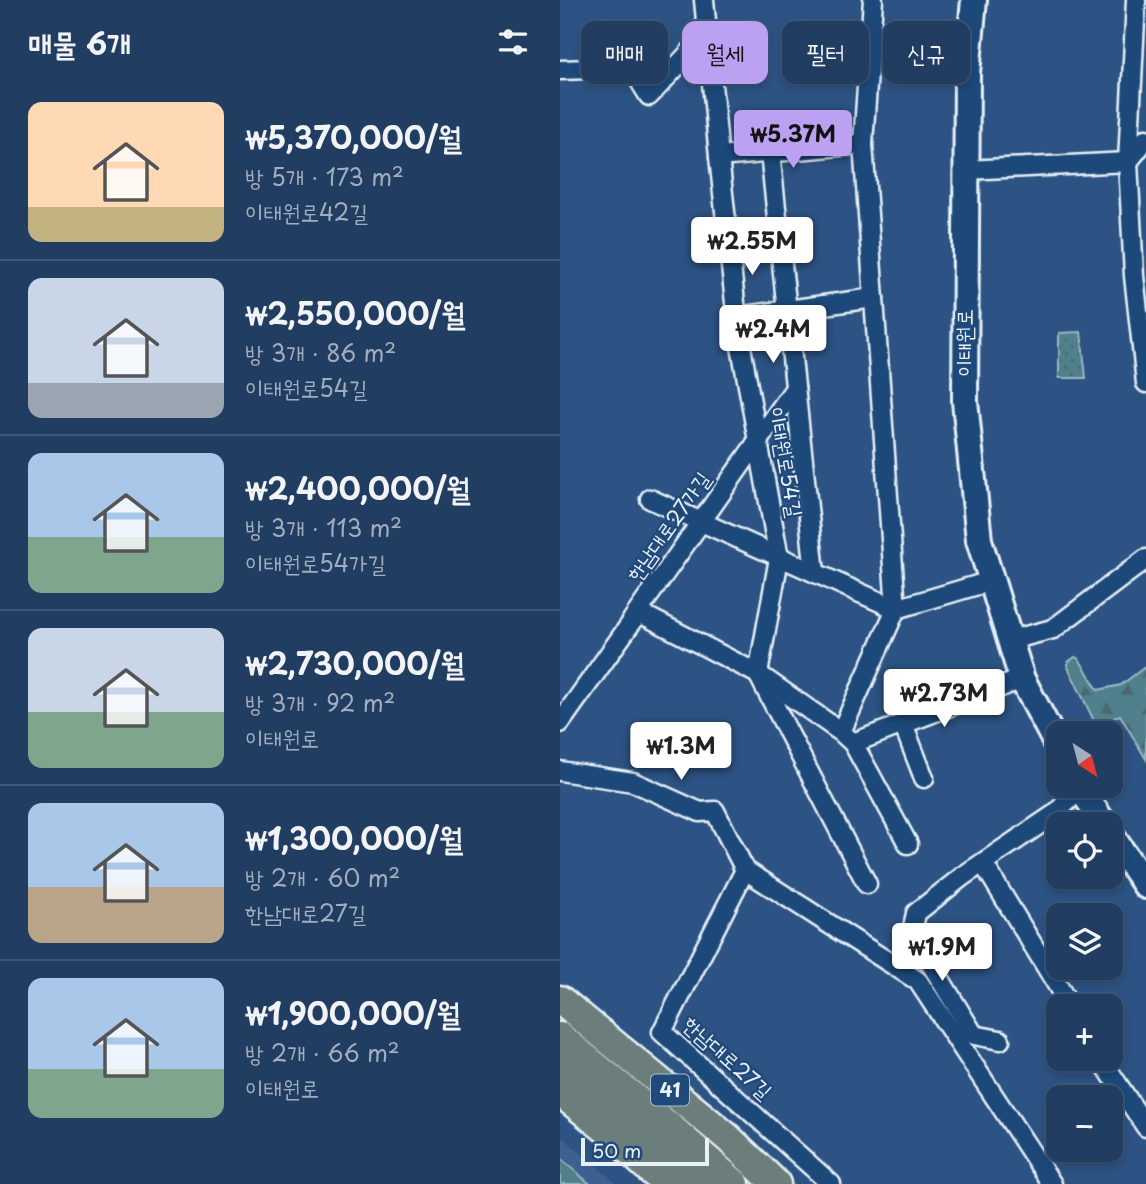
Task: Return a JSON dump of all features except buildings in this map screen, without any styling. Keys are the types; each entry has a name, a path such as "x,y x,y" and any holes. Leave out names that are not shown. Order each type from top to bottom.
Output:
{"main road":[{"name":"이태원로","path":"974,0 967,74 965,401 979,540 1022,679 1046,724"},
{"path":"1123,852 1146,886"},
{"name":"41","path":"560,1000 727,1137 776,1184"},
{"path":"560,1037 735,1184"},
{"path":"560,1064 701,1184"},
{"path":"560,1092 605,1128 666,1184"}],"street":[{"name":"이태원로54길","path":"704,0 706,21"},
{"path":"847,737 896,609 863,144 873,0"},
{"path":"1136,0 1129,162 1134,276 1146,383"},
{"path":"560,70 590,69 625,57 649,96 682,61"},
{"name":"이태원로54길","path":"712,84 737,317 779,558"},
{"path":"1129,162 1146,139"},
{"path":"719,157 863,144"},
{"path":"769,152 815,573"},
{"path":"966,170 1129,162 1146,178"},
{"path":"737,317 874,298"},
{"name":"한남대로27가길","path":"560,723 795,388"},
{"path":"650,499 896,609 990,581"},
{"path":"779,558 758,674 867,884"},
{"path":"1010,640 1054,629 1146,559"},
{"name":"한남대로27가길","path":"581,693 636,616 642,614 758,674 847,737 908,844"},
{"path":"847,737 902,724 1022,679"},
{"path":"902,724 924,778"},
{"path":"560,771 633,782 699,812 715,811 745,870 918,981 1052,1184"},
{"path":"1000,1040 975,1035 912,933 916,913 1055,814 1069,798"},
{"path":"983,863 1063,994"},
{"name":"한남대로27길","path":"745,870 662,1032 831,1184"},
{"path":"1109,1071 1146,1127"}],"shaded area":[{"path":"560,1135 617,1184 560,1184"}],"green space":[{"path":"1081,332 1086,378 1059,378 1059,333"},
{"path":"1075,657 1079,659 1098,690 1121,685 1146,666 1146,759 1120,715 1108,721 1094,721 1068,662"},
{"path":"560,1158 590,1184 560,1184"}]}
